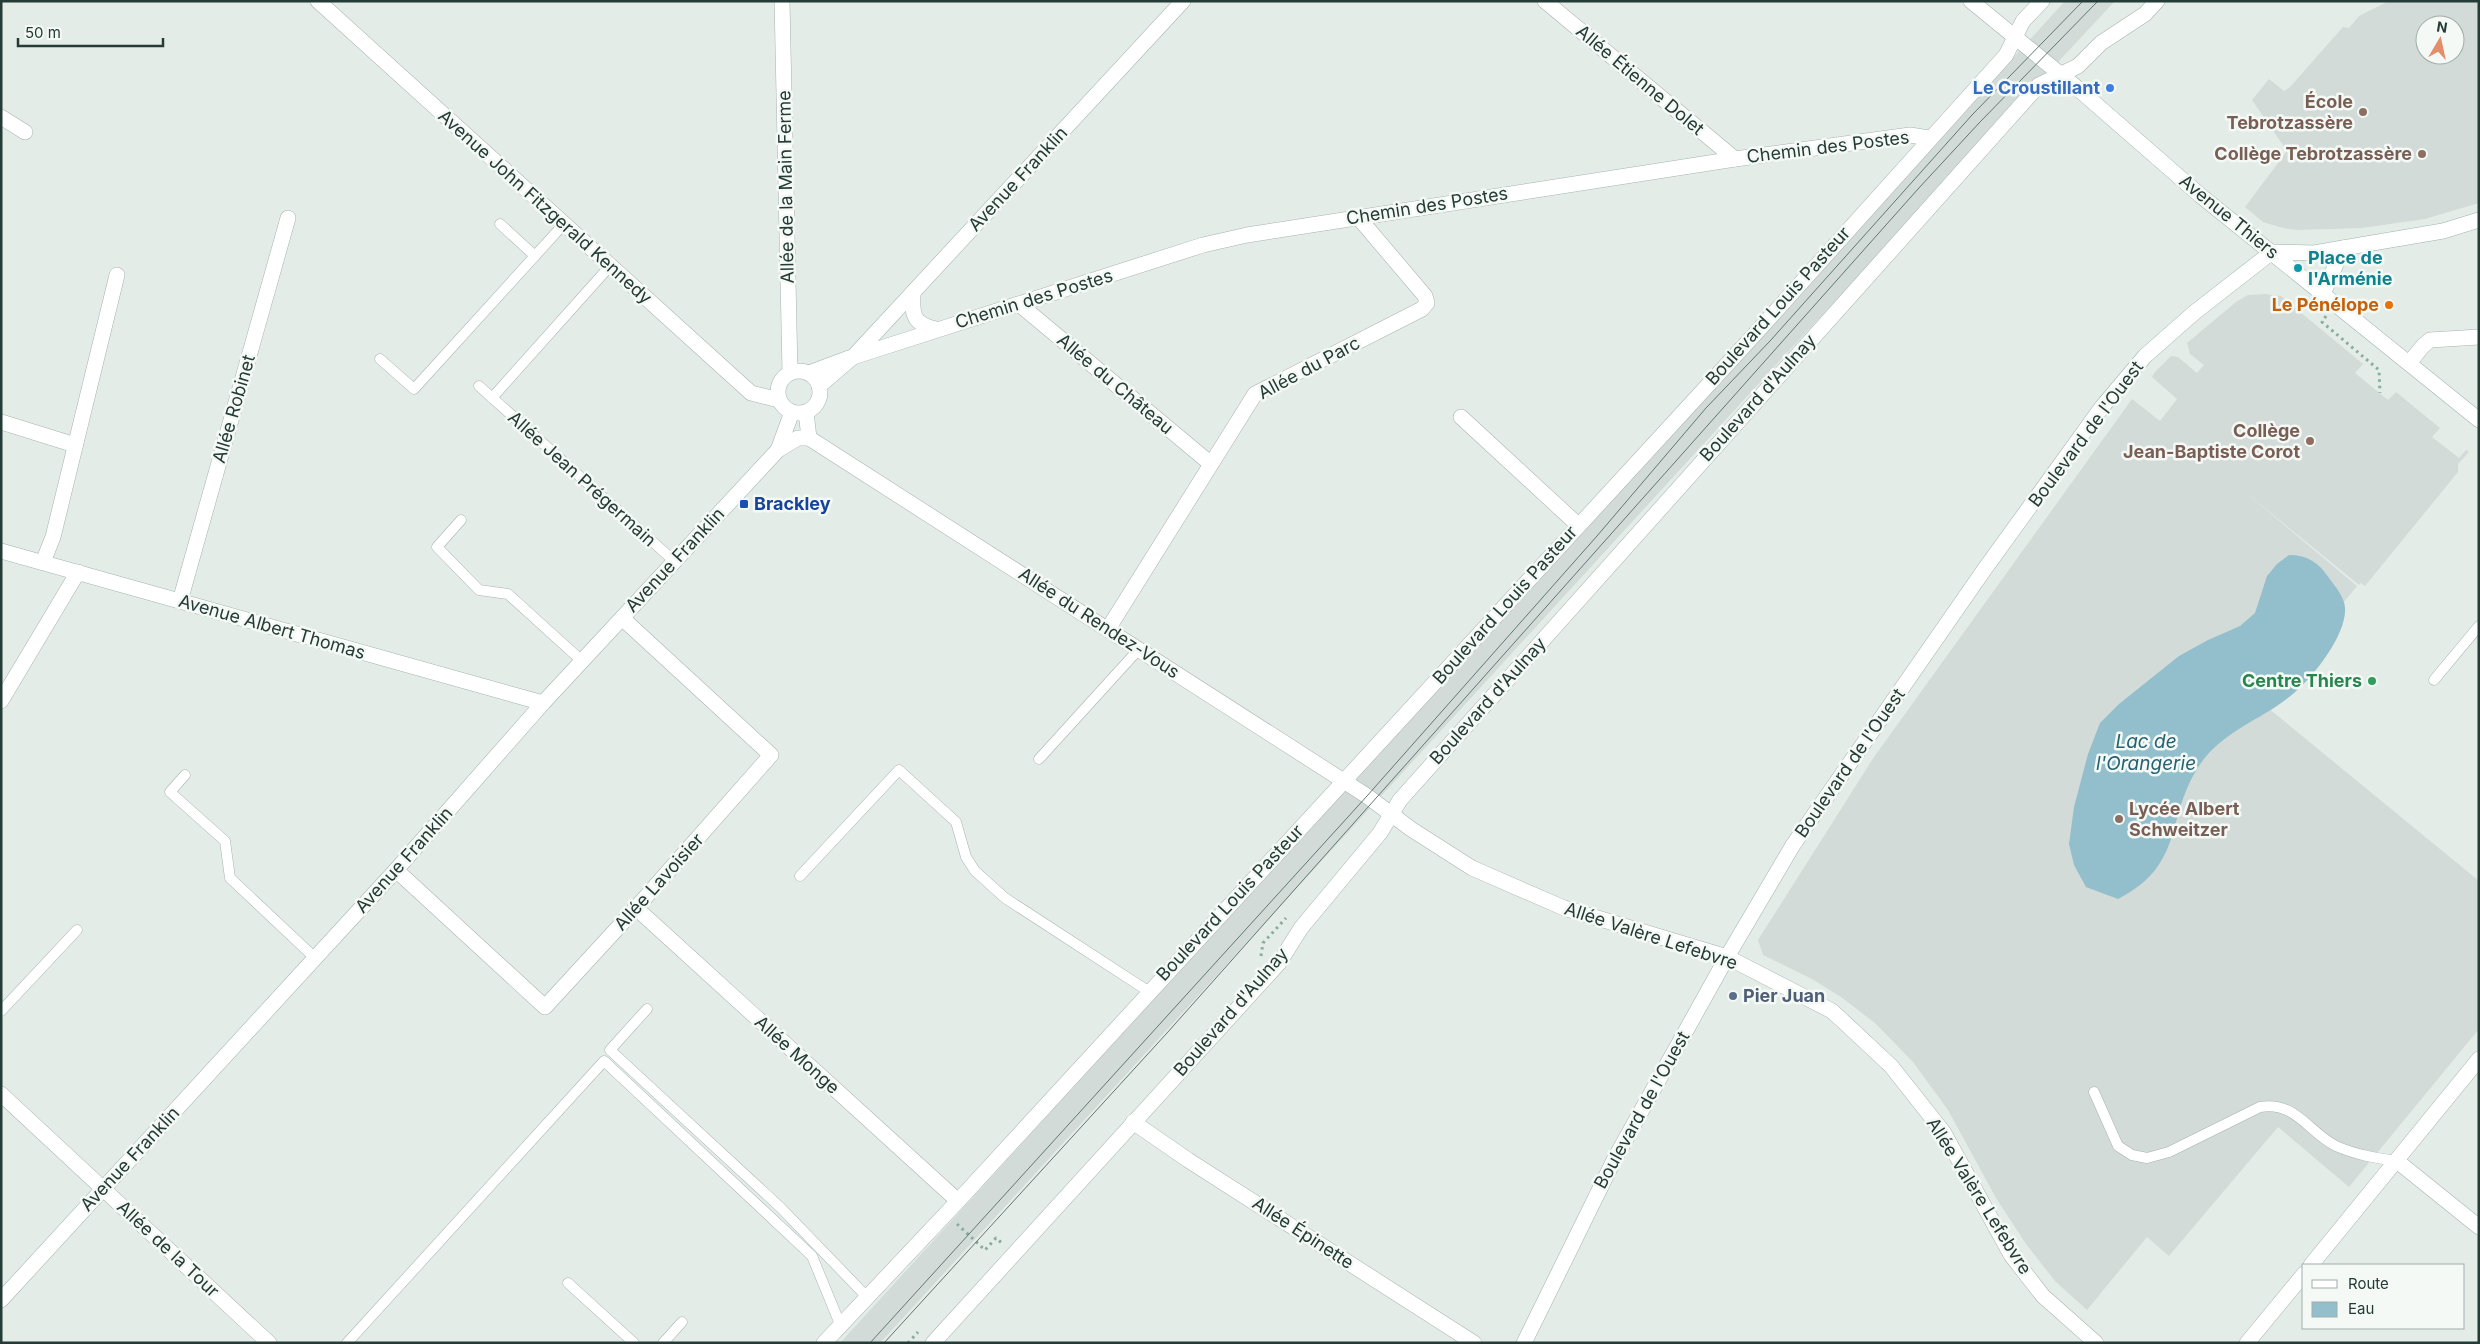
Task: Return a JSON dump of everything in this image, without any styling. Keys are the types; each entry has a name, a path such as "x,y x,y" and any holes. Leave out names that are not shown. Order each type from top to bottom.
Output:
{"street":[{"name":"Avenue John Fitzgerald Kennedy","path":"318,1 751,393 779,400"},
{"name":"Allée de la Main Ferme","path":"782,1 790,373"},
{"name":"Avenue Franklin","path":"819,386 853,357 913,294 1183,1"},
{"name":"Allée Étienne Dolet","path":"1545,1 1735,159"},
{"name":"Avenue Thiers","path":"1970,1 2056,71 2201,196 2479,420"},
{"name":"Boulevard Louis Pasteur","path":"958,1201 1148,991 1755,334 1929,138 2006,55 2023,20 2042,1"},
{"name":"Boulevard d'Aulnay","path":"934,1343 1279,963 1301,928 1406,792 2039,85 2056,71 2078,66 2101,43 2145,14 2156,1"},
{"path":"1,117 25,132"},
{"name":"Chemin des Postes","path":"853,357 1203,245 1247,235 1735,159 1910,135 1929,138"},
{"name":"Allée du Parc","path":"1108,629 1255,394 1422,309 1427,303 1425,296 1358,217"},
{"name":"Allée Robinet","path":"180,601 288,218"},
{"path":"2272,252 2314,253 2443,231 2479,220"},
{"path":"2329,299 2343,248"},
{"name":"Boulevard de l'Ouest","path":"1524,1343 1592,1201 1727,957 1793,845 1973,586 2102,407 2145,356 2195,312 2272,252"},
{"path":"44,562 53,536 117,275"},
{"name":"Chemin des Postes","path":"913,294 912,312 917,321 925,327 936,329"},
{"name":"Allée du Château","path":"1019,304 1211,464"},
{"path":"2409,363 2430,340 2479,337"},
{"name":"Avenue Franklin","path":"809,373 853,357"},
{"path":"803,371 809,373 819,386 819,399 811,409 799,412 786,409 779,400 778,387 784,376 803,371"},
{"path":"778,450 798,438 809,438 799,412"},
{"name":"Avenue Franklin","path":"1,1300 396,870 543,703 673,560 778,450 799,412"},
{"path":"1461,417 1578,525"},
{"path":"1,422 75,445"},
{"name":"Allée du Rendez-Vous","path":"809,438 1139,648 1344,781 1389,813"},
{"name":"Avenue Albert Thomas","path":"1,551 543,703"},
{"path":"1,701 78,572"},
{"name":"Allée Lavoisier","path":"396,870 546,1007 636,908 771,755 622,618"},
{"name":"Allée Valère Lefebvre","path":"1389,813 1472,868 1564,908 1727,957 1832,1011 1891,1066 1944,1133 2011,1254 2042,1296 2096,1343"},
{"name":"Allée Monge","path":"636,908 958,1201"},
{"path":"2312,1264 2479,1059"},
{"name":"Allée de la Tour","path":"1,1094 269,1343"},
{"name":"Allée Épinette","path":"1133,1122 1188,1160 1474,1343"},
{"path":"2397,1161 2479,1228"},
{"path":"824,1343 958,1201"},
{"path":"2246,1343 2302,1276"}],"lane":[{"path":"500,224 534,256"},
{"path":"380,359 414,389 563,224"},
{"name":"Allée Jean Prégermain","path":"492,398 610,266"},
{"name":"Allée Jean Prégermain","path":"479,386 673,560"},
{"path":"461,520 437,546 478,590 508,594 582,661"},
{"path":"2434,680 2479,626"},
{"path":"1039,759 1139,648"},
{"path":"800,876 898,770 956,822 966,857 975,871 1006,898 1148,991"},
{"path":"185,775 170,792 225,840 230,878 315,958"},
{"path":"1,1012 77,930"},
{"path":"647,1009 610,1050 780,1207 868,1298"},
{"path":"347,1343 604,1061 812,1256 840,1324"},
{"path":"2094,1092 2118,1146 2132,1155 2147,1158 2169,1152 2260,1107 2272,1105 2288,1109 2335,1145 2358,1155 2397,1161"},
{"path":"568,1283 634,1343"},
{"path":"663,1343 682,1322"}],"path":[{"path":"2329,299 2322,322 2379,370 2380,393"},
{"path":"960,1227 985,1250 991,1244"}],"shaded area":[{"path":"2065,1 2115,1 1785,355 880,1343 840,1343"},
{"name":"École Tebrotzassère","path":"2389,1 2479,1 2479,203 2425,219 2362,228 2297,230 2263,222 2245,207 2287,151 2252,100 2269,79 2284,91 2290,87 2343,27 2349,28 2359,16"},
{"name":"Lycée Albert Schweitzer","path":"2265,294 2281,296 2363,364 2355,373 2388,400 2396,392 2440,428 2432,437 2459,458 2466,450 2469,452 2458,464 2458,472 2365,586 2361,583 2359,585 2239,487 2357,586 2262,703 2479,881 2479,1029 2349,1187 2278,1127 2169,1256 2147,1237 2087,1310 2055,1281 2026,1244 1996,1198 1948,1110 1913,1062 1875,1023 1841,997 1812,979 1763,955 1758,940 1874,757 2132,399 2160,421 2177,399 2152,377 2155,372 2171,356 2178,357 2197,373 2204,365 2190,354 2187,343 2236,302 2248,295"}],"water":[{"name":"Lac de l'Orangerie","path":"2289,555 2302,556 2317,564 2343,600 2345,608 2341,630 2328,654 2311,676 2294,693 2221,741 2201,763 2182,802 2165,855 2155,870 2140,885 2118,899 2086,887 2074,865 2069,844 2074,807 2088,754 2100,723 2119,704 2179,656 2208,640 2240,626 2255,613 2267,576 2277,564"}],"tram line":[{"path":"870,1343 1367,796 1597,536 1706,408 1770,341 1972,115 2083,1"},
{"path":"884,1343 1167,1033 1918,189 1980,122 2098,1"}],"place":[{"name":"Le Croustillant","path":"2110,88"},
{"name":"École Tebrotzassère","path":"2363,112"},
{"name":"Collège Tebrotzassère","path":"2422,154"},
{"name":"Place de l'Arménie","path":"2298,268"},
{"name":"Le Pénélope","path":"2389,305"},
{"name":"Collège Jean-Baptiste Corot","path":"2310,441"},
{"name":"Brackley","path":"744,504"},
{"name":"Centre Thiers","path":"2372,681"},
{"name":"Lycée Albert Schweitzer","path":"2119,819"},
{"name":"Pier Juan","path":"1733,996"}]}
